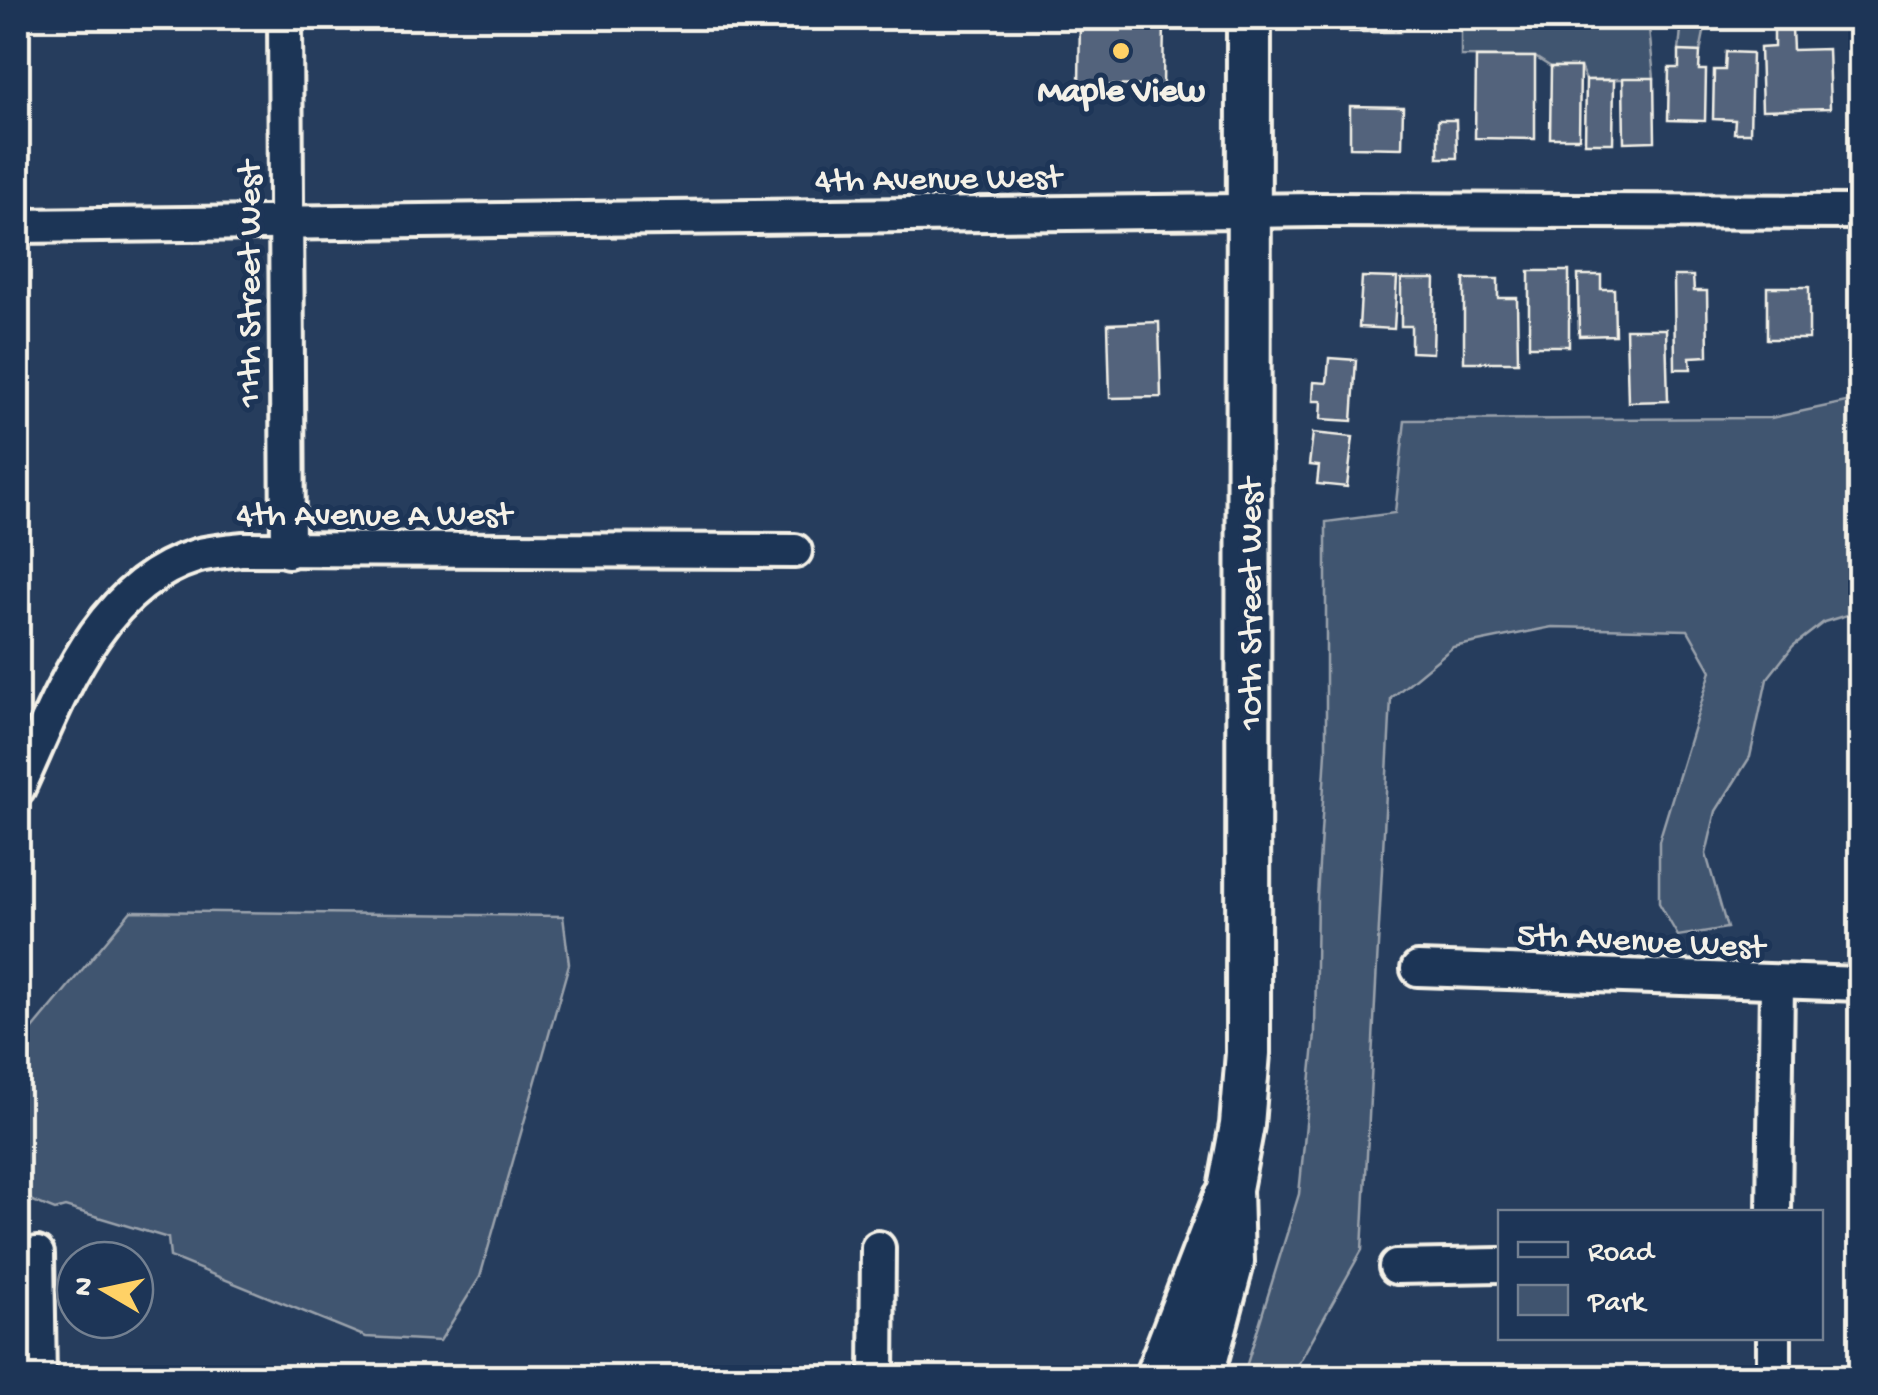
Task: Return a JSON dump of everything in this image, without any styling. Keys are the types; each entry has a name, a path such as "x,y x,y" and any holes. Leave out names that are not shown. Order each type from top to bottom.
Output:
{"main road":[{"name":"10th Street West","path":"1156,1378 1230,1189 1242,1125 1248,1053 1248,18"},
{"name":"10th Street West","path":"1202,1378 1232,1262 1230,1189"}],"street":[{"name":"11th Street West","path":"285,18 288,551"},
{"name":"4th Avenue West","path":"18,226 1249,211 1860,212"},
{"name":"4th Avenue A West","path":"18,788 76,665 116,606 153,577 196,556 242,549 795,551"},
{"name":"5th Avenue West","path":"1418,969 1860,984"},
{"path":"1774,1210 1777,984"},
{"path":"878,1248 878,1378"},
{"path":"36,1254 39,1378"},
{"path":"1396,1266 1498,1266"},
{"path":"1774,1340 1774,1378"}],"green space":[{"path":"1461,18 1648,18 1654,78 1586,80 1580,67 1551,67 1535,57 1461,56"},
{"path":"1682,18 1707,18 1700,52 1679,51"},
{"path":"1860,399 1860,611 1824,622 1793,646 1767,679 1750,757 1716,811 1706,854 1727,928 1678,936 1659,903 1659,841 1711,671 1688,630 1552,627 1453,647 1391,698 1362,1250 1291,1377 1243,1377 1299,1194 1315,1034 1317,897 1326,752 1326,522 1395,513 1405,420 1771,418"},
{"path":"131,911 563,916 569,964 480,1277 440,1341 366,1337 170,1257 168,1238 65,1207 55,1210 18,1195 18,1047"}],"building":[{"name":"Maple View","path":"1080,18 1164,18 1163,86 1079,85"},
{"path":"1348,18 1399,18 1400,32 1349,32"},
{"path":"1774,28 1792,28 1793,50 1828,49 1830,108 1762,110 1760,48 1774,47"},
{"path":"1860,33 1860,108 1856,108"},
{"path":"1679,51 1700,52 1699,70 1706,70 1705,121 1668,120 1669,68 1679,68"},
{"path":"1726,52 1752,53 1750,133 1734,133 1735,120 1713,119 1714,70 1725,70"},
{"path":"1476,57 1535,57 1535,139 1475,138"},
{"path":"1551,67 1580,67 1579,138 1550,138"},
{"path":"1623,78 1654,78 1655,141 1624,142"},
{"path":"1586,80 1614,80 1613,143 1585,143"},
{"path":"1350,106 1403,107 1402,148 1350,147"},
{"path":"1438,120 1456,120 1457,158 1438,158"},
{"path":"1529,271 1569,271 1569,346 1529,346"},
{"path":"1578,275 1601,275 1601,289 1614,289 1615,335 1579,336"},
{"path":"1674,276 1693,276 1694,291 1707,291 1708,356 1690,357 1691,369 1675,369"},
{"path":"1362,277 1397,278 1394,329 1359,327"},
{"path":"1401,279 1435,279 1433,353 1411,352 1411,326 1401,326"},
{"path":"1464,279 1498,279 1498,298 1517,298 1518,362 1464,362"},
{"path":"1767,287 1809,287 1809,339 1767,339"},
{"path":"1159,322 1161,397 1110,398 1108,324"},
{"path":"1626,329 1666,329 1668,401 1628,402"},
{"path":"1329,358 1356,360 1352,421 1321,419 1322,401 1313,401 1314,382 1327,383"},
{"path":"1313,433 1353,437 1347,487 1317,484 1319,466 1309,465"}],"place":[{"name":"Maple View","path":"1121,51"}]}
